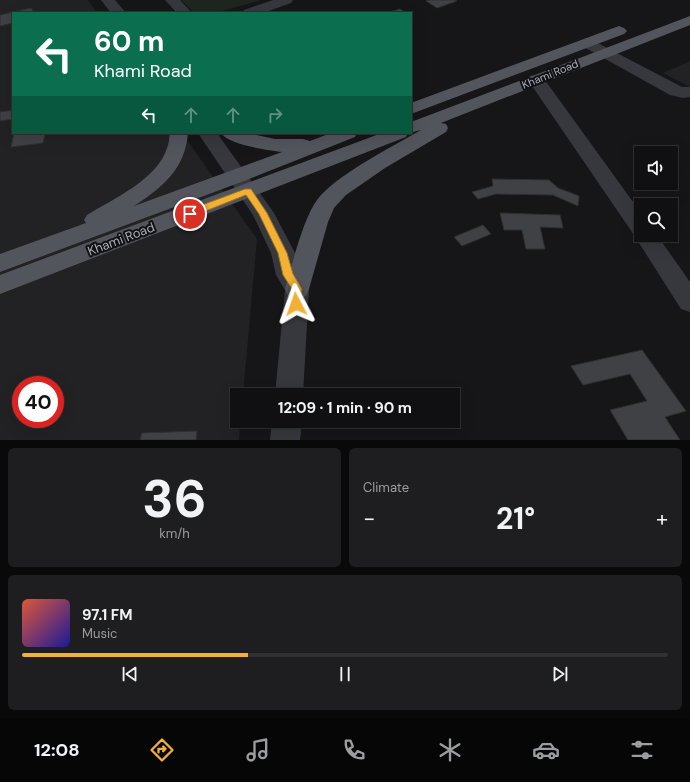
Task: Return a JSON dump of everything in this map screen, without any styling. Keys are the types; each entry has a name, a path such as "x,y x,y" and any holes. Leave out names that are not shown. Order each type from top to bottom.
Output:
{"main road":[{"name":"Khami Road","path":"412,128 690,20"},
{"name":"Khami Road","path":"412,109 631,26"},
{"path":"297,289 317,222 325,205 340,190 378,164 482,101"},
{"path":"59,243 142,190 154,180 168,166 176,155 180,143 179,134"},
{"path":"233,134 253,142 274,146 292,146 325,142"},
{"name":"Khami Road","path":"0,285 242,184 325,142 345,134"},
{"name":"Khami Road","path":"0,263 396,134"}],"street":[{"path":"108,0 117,12"},
{"path":"172,0 184,12"},
{"path":"252,12 286,0"},
{"path":"588,43 676,91 682,93 690,92"},
{"path":"536,80 634,219"},
{"path":"208,134 263,213 282,253 288,275 297,289 290,388"},
{"path":"650,242 690,302"},
{"path":"286,440 287,428"}],"shaded area":[{"path":"0,0 88,0 96,12 12,12 12,134 183,134 257,239 244,388 230,388 230,428 240,428 239,440 0,440"},
{"path":"181,0 261,0 219,12 193,12"},
{"path":"690,61 690,87 663,73"}],"building":[{"path":"426,1 457,1 437,8"},
{"path":"31,8 33,12 13,12"},
{"path":"400,9 404,12 390,12"},
{"path":"12,12 12,23 0,26 0,15"},
{"path":"12,110 12,119 0,121 0,112"},
{"path":"14,134 45,134 43,143 11,147"},
{"path":"492,179 549,180 558,188 579,196 578,206 553,195 496,194 478,199 472,192 493,186"},
{"path":"500,213 560,215 563,228 540,227 545,249 526,249 522,230 504,230"},
{"path":"483,225 491,234 462,246 454,237"},
{"path":"642,350 686,411 665,417 680,440 628,440 610,410 647,401 630,374 583,385 571,366"},
{"path":"197,431 196,440 140,440 142,433"}],"route":[{"path":"190,214 248,191 263,213 282,253 288,275 297,289 296,304"}]}
